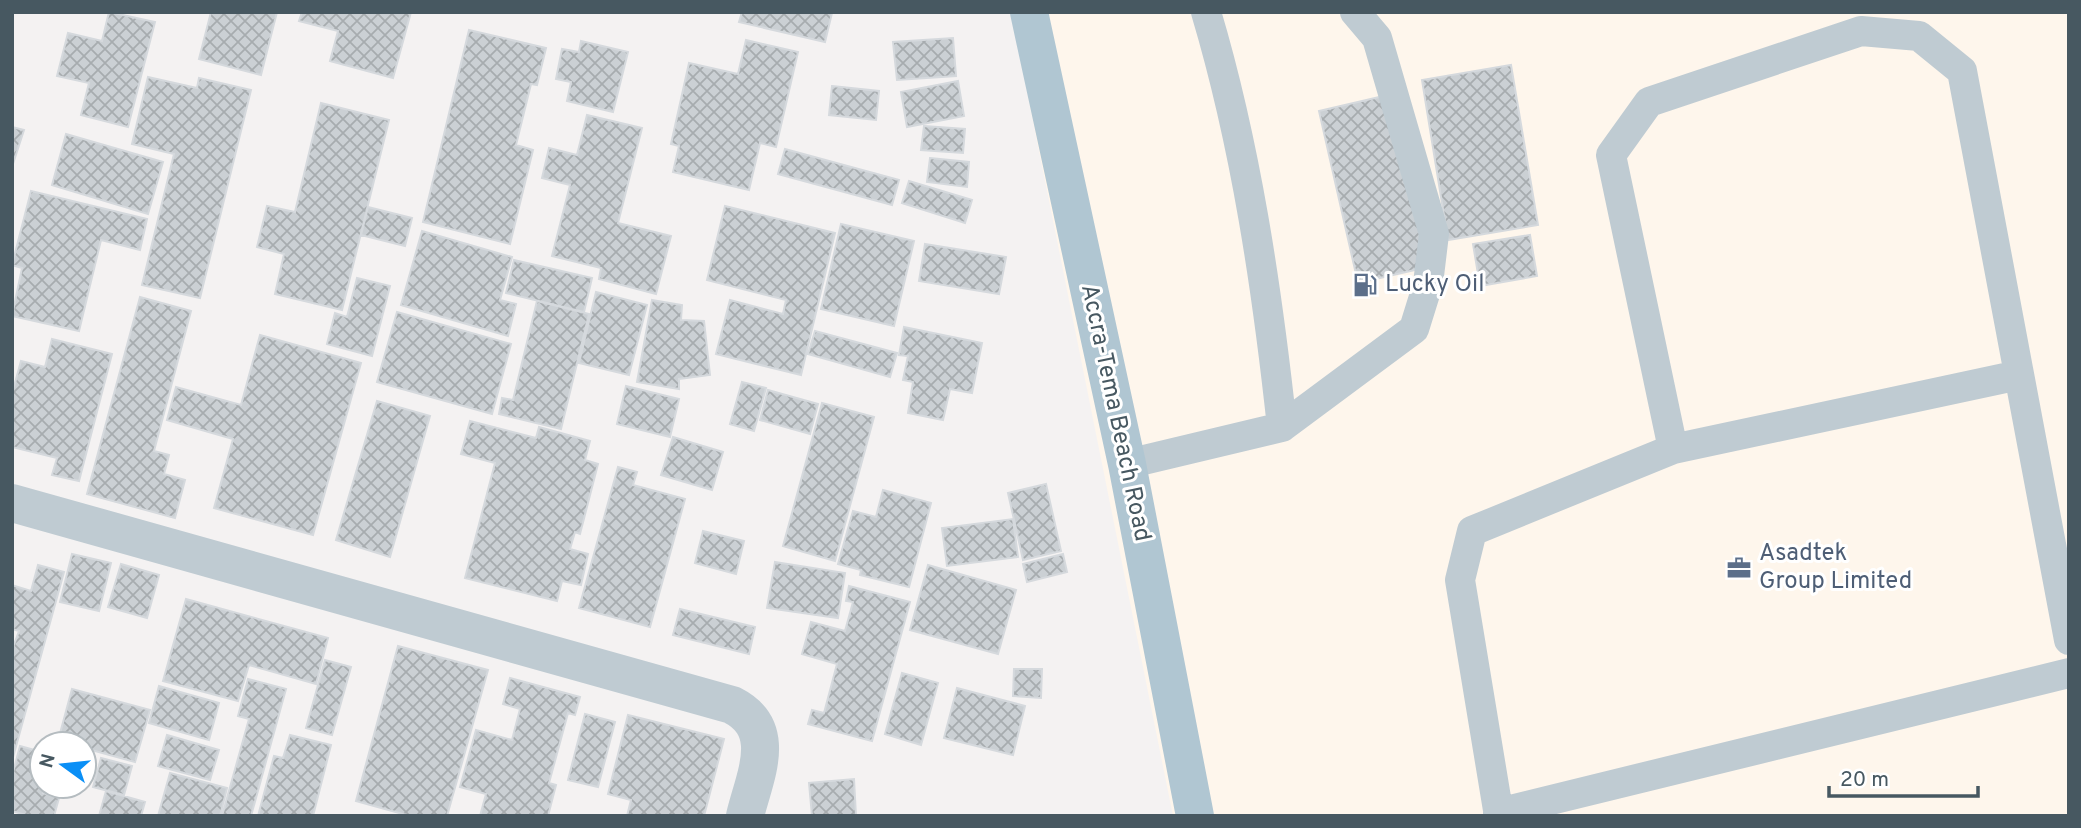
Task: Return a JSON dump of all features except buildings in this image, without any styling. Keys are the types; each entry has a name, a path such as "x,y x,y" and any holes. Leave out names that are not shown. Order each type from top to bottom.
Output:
{"main road":[{"name":"Accra-Tema Beach Road","path":"1029,12 1127,464 1195,816"}],"street":[{"path":"12,502 732,705 750,714 758,731 762,750 745,816"}],"lane":[{"path":"1206,12 1241,146 1275,363 1282,427"},
{"path":"1127,464 1282,427 1414,329 1428,284 1434,234 1377,38 1355,12"},
{"path":"1674,449 1611,155 1649,102 1861,31 1919,36 1962,71 2069,640"},
{"path":"2019,375 1674,449 1472,531 1460,580 1498,814 2069,673"}],"shaded area":[{"path":"1011,12 2069,12 2069,816 1173,816"}],"place":[{"name":"Lucky Oil","path":"1365,285"},
{"name":"Asadtek Group Limited","path":"1739,568"}]}
